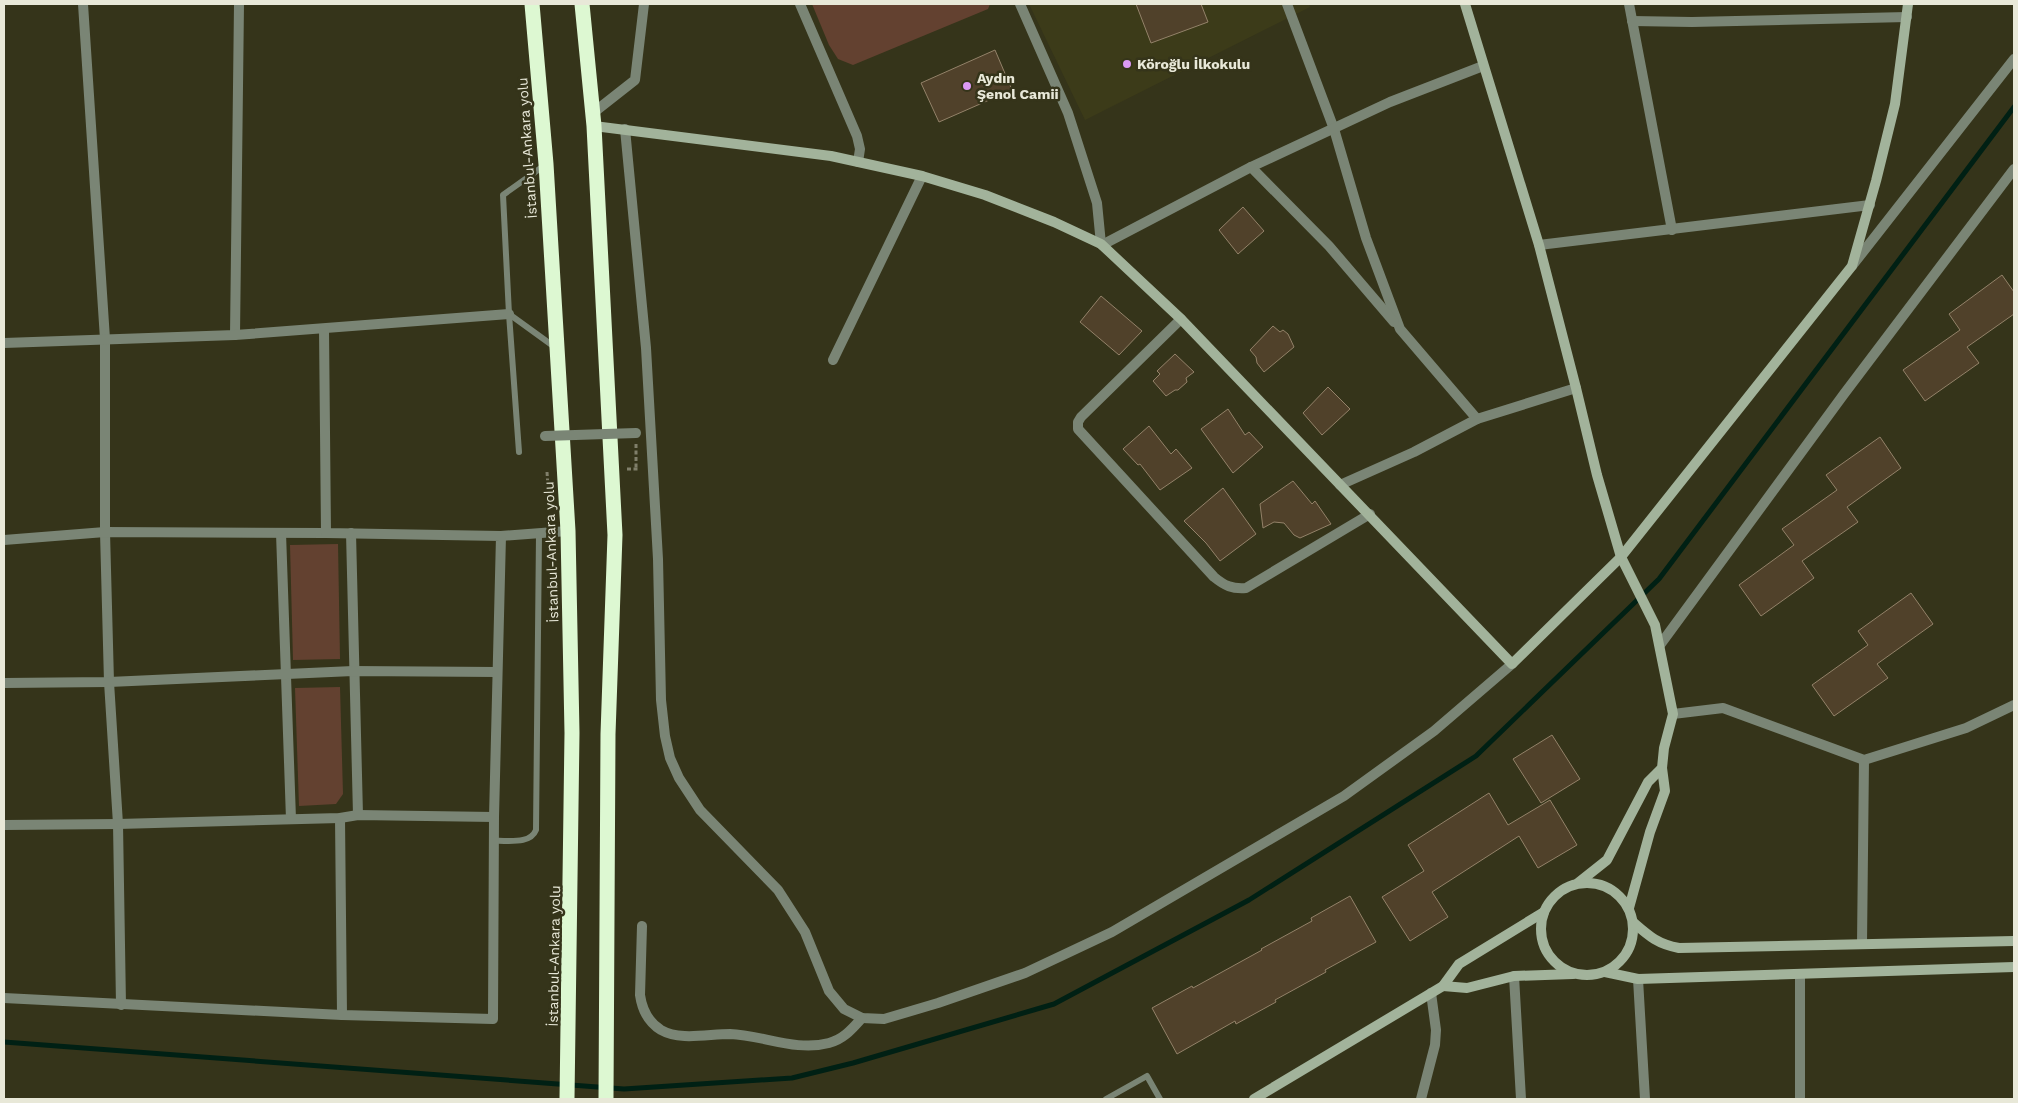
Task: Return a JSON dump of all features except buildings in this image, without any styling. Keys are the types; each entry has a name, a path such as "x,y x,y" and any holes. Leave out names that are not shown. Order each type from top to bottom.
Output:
{"highway":[{"name":"İstanbul-Ankara yolu","path":"532,4 546,164 568,532 572,733 567,1099"},
{"path":"582,4 594,120 615,535 608,734 606,1099"}],"street":[{"path":"83,4 105,339 105,532 109,682 118,824 121,1005"},
{"path":"234,335 239,4"},
{"path":"644,4 635,80 594,120 625,129 831,156 922,176 985,195 1054,222 1102,245 1182,319 1512,664"},
{"path":"800,4 857,136 860,149 858,162"},
{"path":"1020,4 1068,113 1097,203 1102,245"},
{"path":"1287,4 1334,129 1366,238 1400,329"},
{"path":"1465,4 1539,245 1597,475 1621,557 1655,625 1673,714 1664,748 1662,768 1665,791 1650,832 1629,908"},
{"path":"1629,4 1672,230"},
{"path":"1852,266 1870,205 1894,104 1908,4"},
{"path":"1632,21 1692,22 1907,17"},
{"path":"625,129 646,348 658,559 661,700 665,736 670,758 679,778 700,810 778,890 805,932 829,991 844,1009 862,1018 884,1019 938,1003 1025,973 1112,932 1344,796 1434,732 1512,664 1621,557 2014,59"},
{"path":"1102,245 1251,167 1390,102 1483,66"},
{"path":"1251,167 1329,246 1477,419"},
{"path":"1660,645 1844,394 2014,169"},
{"path":"833,360 922,176"},
{"path":"1539,245 1870,205"},
{"path":"4,343 234,335 509,314"},
{"path":"1182,319 1081,417 1078,422 1078,429 1214,577 1222,584 1232,588 1246,588 1370,514"},
{"path":"324,329 326,533"},
{"path":"1340,485 1414,452 1477,419 1576,388"},
{"path":"545,436 636,433"},
{"path":"4,540 105,532 501,536 568,532"},
{"path":"281,533 291,819"},
{"path":"351,533 358,816"},
{"path":"4,998 342,1015 492,1019 494,817 501,536"},
{"path":"4,683 109,682 353,670 497,672"},
{"path":"1673,714 1723,708 1864,760 1966,728 2014,705"},
{"path":"1862,944 1864,760"},
{"path":"1575,974 1561,967 1550,956 1543,943 1541,927 1544,912 1552,899 1563,889 1578,883 1607,860 1648,782 1662,768"},
{"path":"4,825 118,824 358,816 494,817"},
{"path":"340,818 342,1015"},
{"path":"1443,986 1467,988 1514,976 1575,974 1590,976 1605,972 1618,964 1628,952 1633,938 1634,923 1629,908 1620,896 1608,887 1593,882 1578,883"},
{"path":"1254,1099 1443,986 1459,964 1544,912"},
{"path":"1634,923 1662,944 1679,948 2014,941"},
{"path":"642,926 641,1004 650,1021 668,1034 731,1034 800,1046 819,1045 847,1035 862,1018"},
{"path":"1605,972 1638,979 2014,967"},
{"path":"1800,974 1800,1099"},
{"path":"1514,976 1521,1099"},
{"path":"1638,979 1645,1099"},
{"path":"1421,1099 1435,1045 1436,1030 1431,993"}],"lane":[{"path":"519,452 503,194 546,164"},
{"path":"509,314 557,349"},
{"path":"494,841 528,839 536,830 539,534"},
{"path":"1106,1099 1147,1076 1160,1099"}],"path":[{"path":"636,433 636,469"},
{"path":"612,470 654,468"}],"shaded area":[{"path":"812,4 990,4 988,9 853,65 838,59 829,45"},
{"name":"Köroğlu İlkokulu","path":"1029,4 1309,4 1310,7 1085,120"},
{"path":"338,544 340,659 293,660 290,545"},
{"path":"340,687 343,794 336,804 299,806 295,688"}],"waterway":[{"path":"4,1042 624,1089 792,1078 853,1063 1054,1004 1249,900 1476,756 1659,579 2014,107"}],"place":[{"name":"Köroğlu İlkokulu","path":"1127,64"},
{"name":"Aydın Şenol Camii","path":"967,86"}]}
